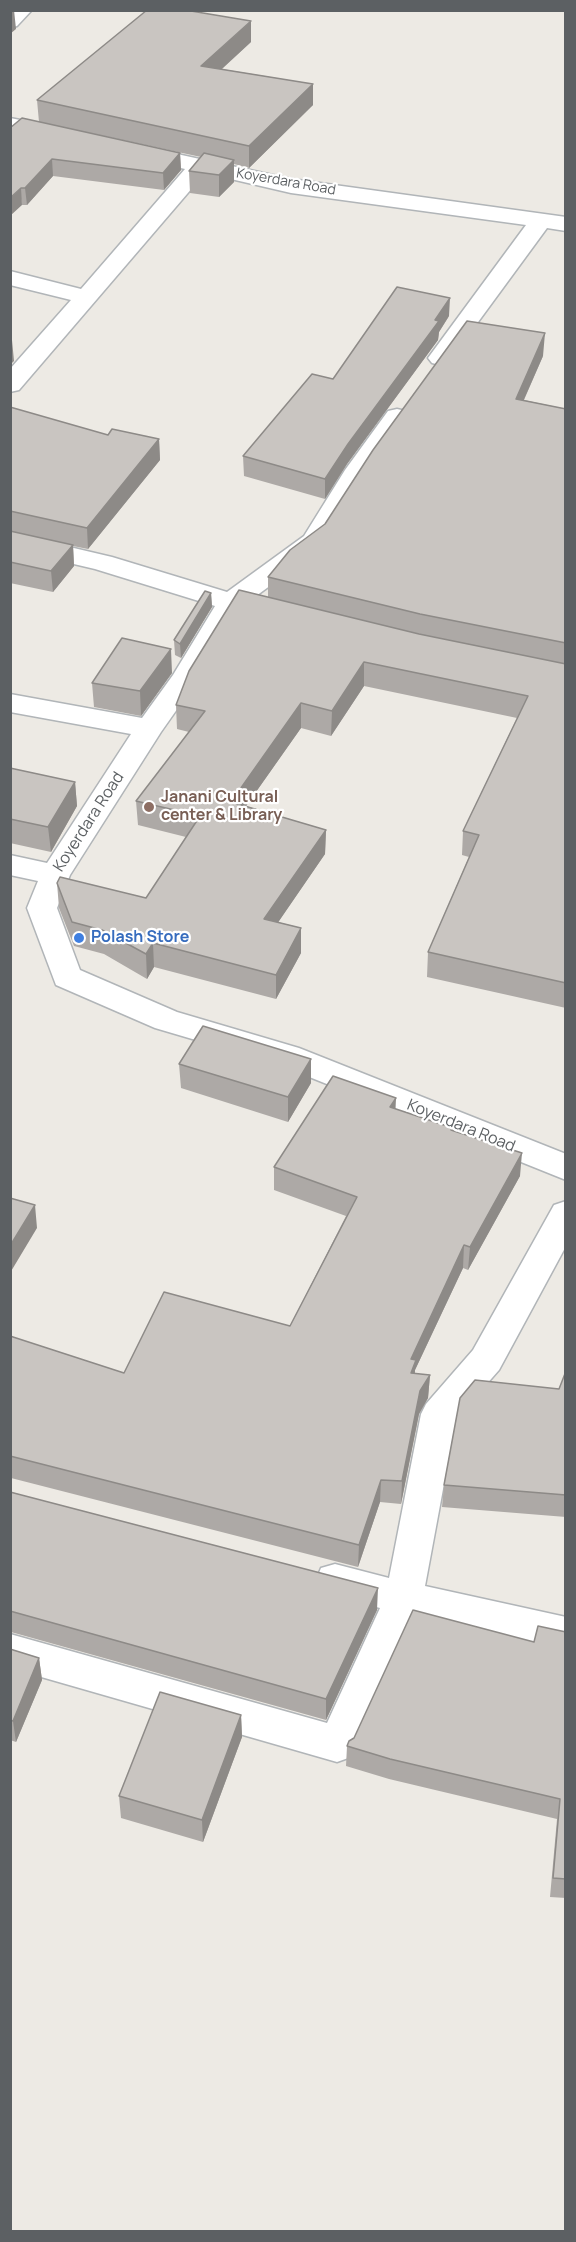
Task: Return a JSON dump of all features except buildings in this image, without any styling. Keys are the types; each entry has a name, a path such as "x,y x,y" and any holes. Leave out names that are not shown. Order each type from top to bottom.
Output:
{"street":[{"path":"10,22 22,10"},
{"path":"10,124 77,138"},
{"name":"Koyerdara Road","path":"111,146 291,186 566,224"},
{"path":"10,385 200,165"},
{"path":"231,602 314,541 358,470 541,220"},
{"path":"10,278 87,297"},
{"path":"10,541 103,563 264,610"},
{"name":"Koyerdara Road","path":"231,602 185,678 149,728 54,875 42,908 67,977 166,1020 288,1056 566,1168"},
{"path":"10,703 149,728"},
{"path":"10,865 54,875"},
{"path":"10,1651 337,1744 404,1598 439,1414 486,1359 566,1214"},
{"path":"299,1570 404,1598 566,1634"}],"place":[{"name":"Janani Cultural center & Library","path":"149,807"},
{"name":"Polash Store","path":"79,938"}]}
